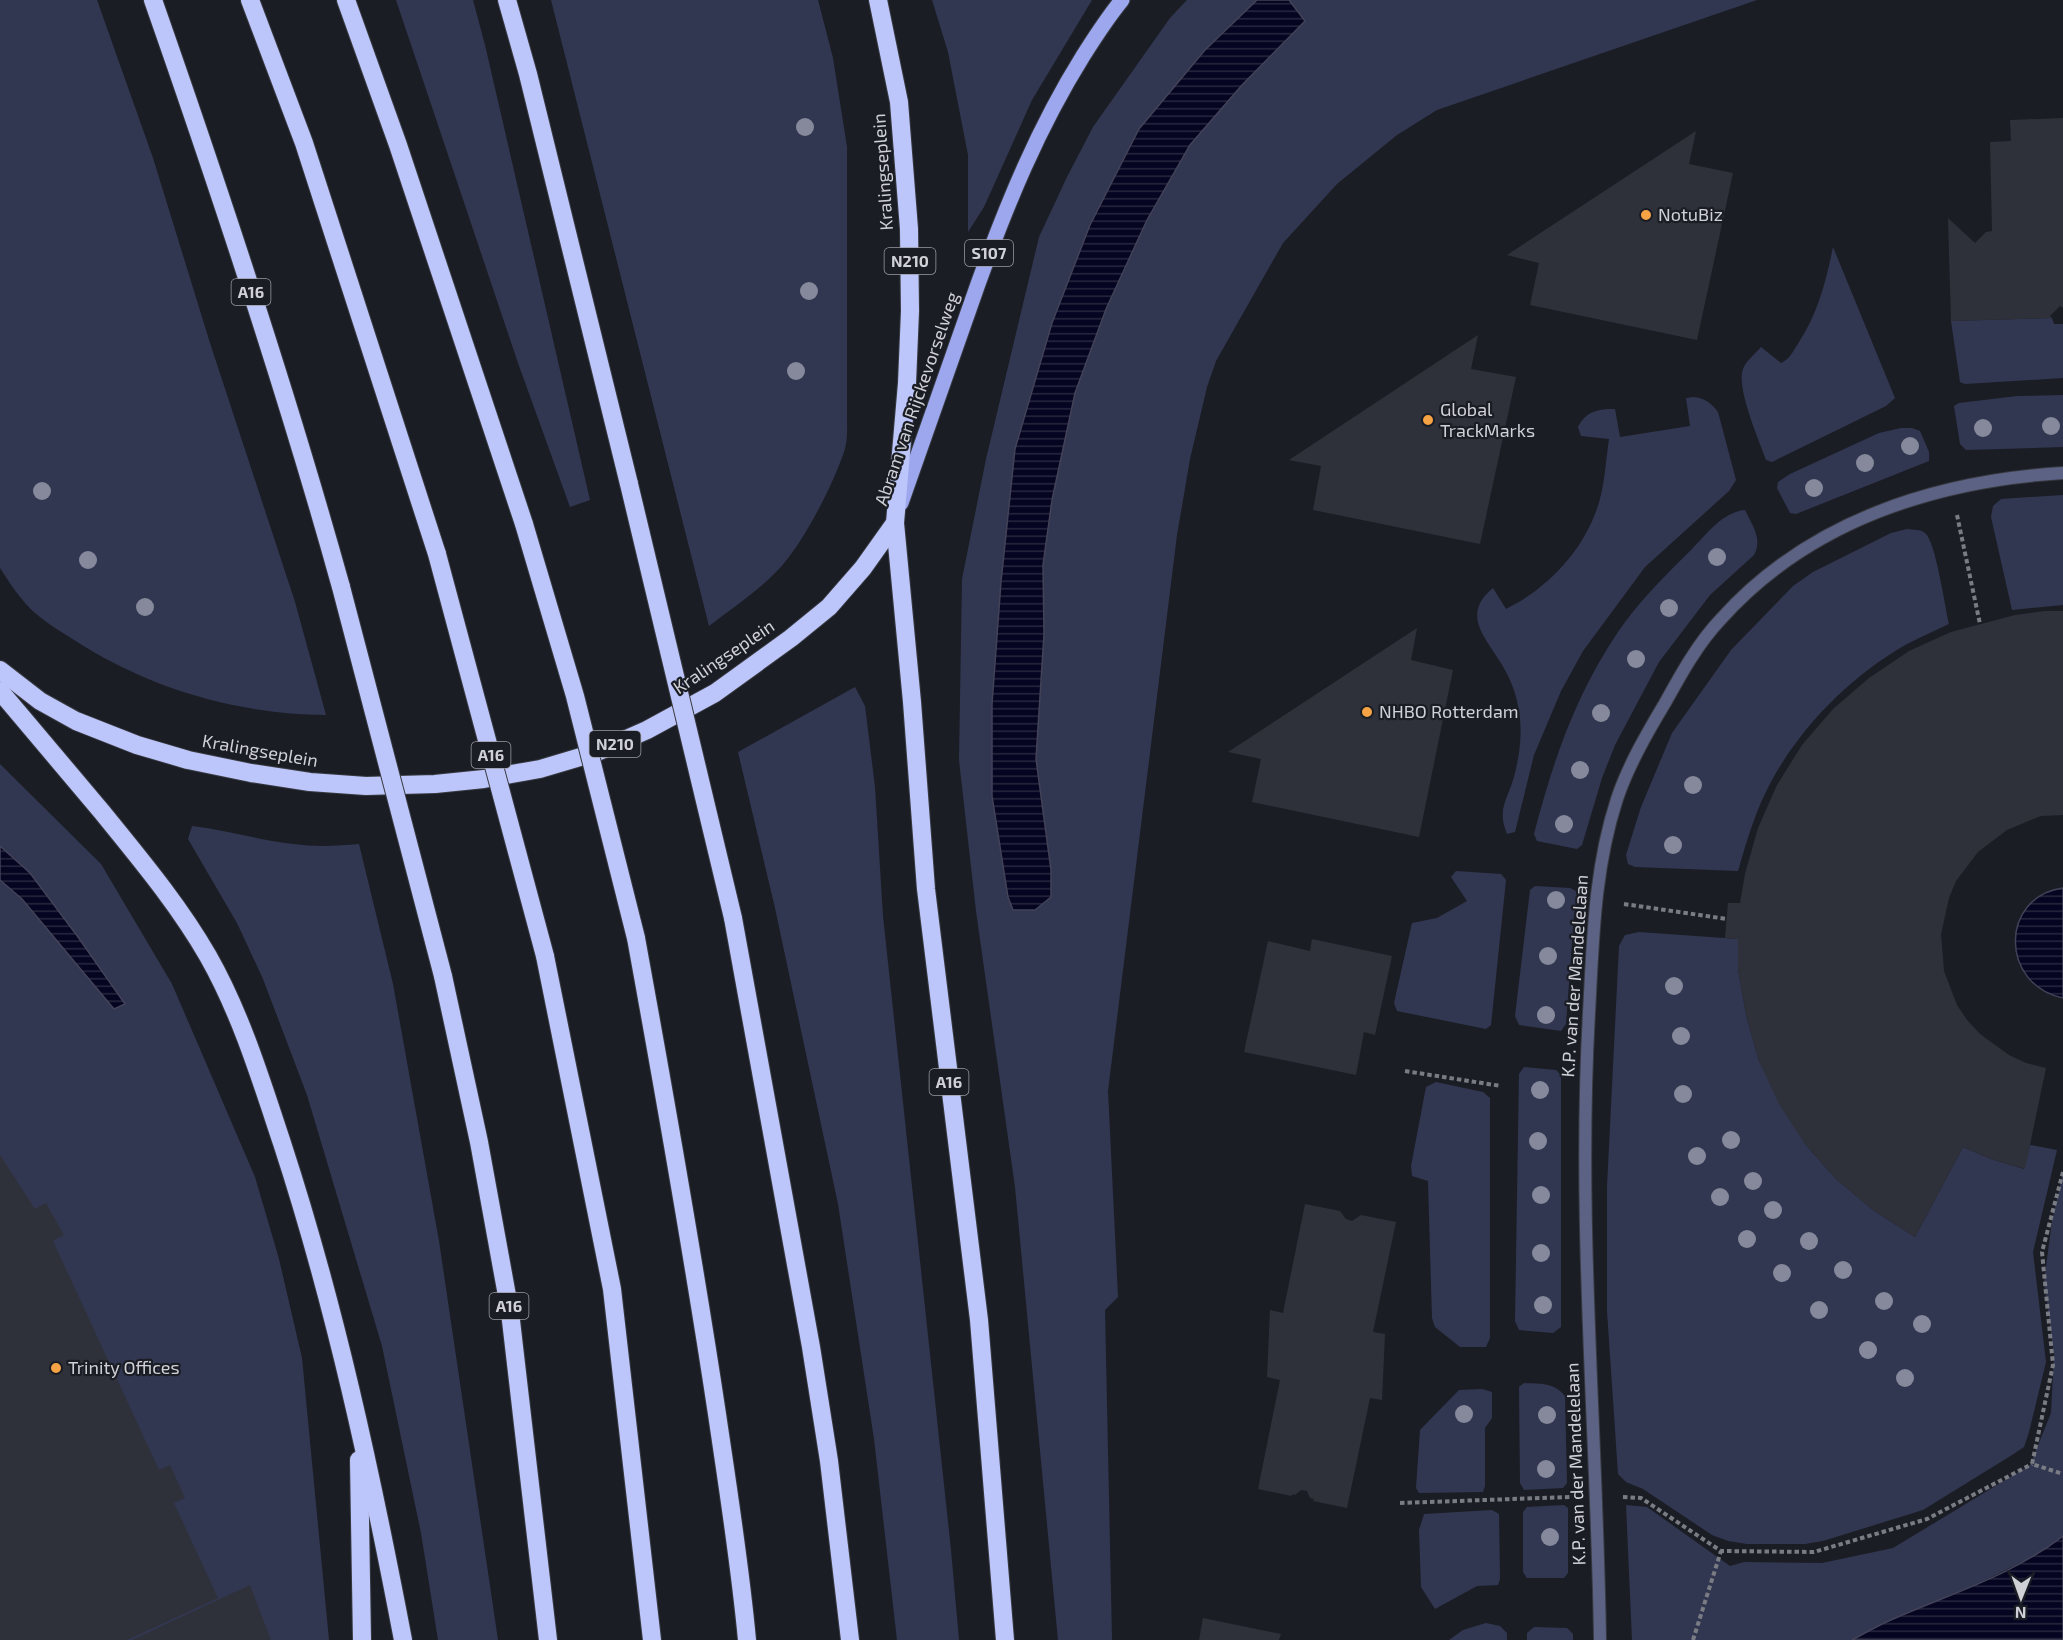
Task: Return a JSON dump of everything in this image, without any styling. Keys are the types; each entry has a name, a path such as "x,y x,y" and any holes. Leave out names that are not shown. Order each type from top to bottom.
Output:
{"highway":[{"name":"A16","path":"153,0 215,175 314,493 443,976 479,1143 510,1312 548,1640"},
{"name":"A16","path":"250,0 304,143 437,554 545,956 612,1289 652,1640"},
{"path":"346,0 401,156 524,524 575,696 636,938 676,1155 707,1347 733,1521 747,1640"},
{"path":"507,0 528,74 629,484 733,918 811,1347 829,1461 850,1640"},
{"name":"Kralingseplein","path":"0,670 40,701 76,721 137,745 188,760 251,773 332,784 366,786 484,779 540,769 597,752 647,730 716,693 791,638 829,607 863,568 895,523 908,383 909,229 899,102 878,0"},
{"name":"A16","path":"895,523 912,702 926,889 979,1320 1005,1640"},
{"path":"0,691 151,872 184,916 210,959 231,1003 259,1074 299,1194 329,1299 358,1419 403,1640"},
{"path":"358,1419 362,1640"}],"main road":[{"name":"Abram van Rijckevorselweg","path":"895,523 943,380 1011,196 1061,91 1095,37 1122,0"}],"street":[{"name":"K.P. van der Mandelelaan","path":"1600,1640 1597,1496 1586,1282 1584,1099 1601,861 1614,809 1631,764 1687,665 1720,620 1761,581 1808,546 1861,518 1951,488 2030,475 2063,473"}],"path":[{"path":"1951,488 1980,624"},
{"path":"1597,900 1727,920"},
{"path":"1405,1071 1501,1086"},
{"path":"2032,1464 2053,1365 2042,1252 2063,1172"},
{"path":"1400,1503 1597,1496 1641,1498 1721,1551 1814,1552 1927,1519 2032,1464 2063,1474"},
{"path":"1693,1640 1721,1551"}],"shaded area":[{"path":"0,0 97,0 153,158 210,343 295,602 326,715 258,710 225,703 193,695 130,671 100,656 44,620 15,591 0,568"},
{"path":"396,0 473,0 590,500 570,507 518,363"},
{"path":"551,0 818,0 833,58 847,147 847,439 839,466 816,514 787,560 761,586 709,626"},
{"path":"932,0 1092,0 1032,100 984,207 968,232 968,155 948,52"},
{"path":"1187,0 1257,0 1205,50 1139,129 1090,225 1052,323 1015,449 1001,582 992,704 992,796 1008,897 1013,910 1051,897 1051,870 1036,759 1044,634 1043,564 1052,500 1075,393 1106,309 1147,220 1190,145 1242,85 1305,21 1289,0 1757,0 1437,110 1397,135 1337,184 1283,243 1216,361 1207,387 1190,459 1177,535 1108,1091 1118,1297 1105,1310 1112,1640 1058,1640 1015,1187 976,911 959,760 962,579 986,459 1039,237 1093,127 1170,18"},
{"path":"1257,0 1289,0 1305,21 1242,85 1190,145 1147,220 1106,309 1075,393 1052,500 1043,565 1044,634 1036,759 1051,870 1051,897 1035,910 1013,910 1008,897 992,796 992,704 1001,582 1015,449 1052,323 1090,225 1139,129 1205,50"},
{"path":"1833,247 1895,398 1886,406 1772,462 1766,460 1749,414 1743,388 1743,369 1748,360 1761,347 1781,363 1792,354 1816,308"},
{"path":"2052,318 2054,324 2063,324 2063,378 1965,384 1960,382 1951,321"},
{"path":"2063,395 2063,447 1966,450 1960,444 1954,406 1959,403 2017,396"},
{"path":"1686,398 1701,398 1718,412 1736,480 1729,491 1645,567 1583,651 1561,691 1534,755 1515,832 1507,834 1503,810 1520,746 1519,710 1511,681 1479,626 1478,607 1493,588 1506,609 1537,590 1564,564 1586,533 1600,499 1609,439 1581,436 1578,427 1585,417 1598,410 1615,409 1620,437 1690,426"},
{"path":"1901,428 1920,431 1929,452 1929,461 1796,514 1790,513 1777,488 1778,482 1790,474 1879,433"},
{"path":"2063,495 2063,605 2012,610 1991,517 1993,506 2001,499"},
{"path":"1745,510 1757,538 1754,555 1710,595 1659,662 1615,745 1602,778 1582,845 1577,849 1537,841 1534,834 1567,730 1589,680 1618,632 1643,600 1709,531 1729,515"},
{"path":"1907,529 1919,530 1929,539 1949,624 1886,657 1848,686 1814,721 1784,759 1766,791 1752,825 1738,871 1635,867 1628,864 1626,855 1641,807 1672,733 1731,650 1793,586 1813,572 1891,533"},
{"path":"855,687 865,706 875,787 883,916 959,1640 897,1640 874,1439 838,1204 775,908 738,752"},
{"path":"0,764 101,864 172,984 255,1177 279,1259 302,1358 329,1640 0,1640 0,880 22,899 114,1008 124,1004 30,873 0,846"},
{"path":"192,826 301,845 359,844 393,984 439,1241 498,1640 438,1640 421,1533 382,1346 307,1095 263,979 237,923 188,839"},
{"path":"0,846 30,873 125,1004 114,1009 22,899 0,880"},
{"path":"1456,871 1501,874 1506,880 1491,1025 1486,1029 1397,1011 1394,1003 1412,923 1437,918 1467,901 1451,877"},
{"path":"1535,886 1570,888 1578,892 1574,915 1566,1024 1561,1031 1519,1025 1515,1016 1530,890"},
{"path":"2063,888 2063,998 2042,990 2027,977 2018,960 2015,942 2018,923 2027,907 2042,895"},
{"path":"1639,932 1738,939 1738,969 1746,1015 1759,1061 1805,1144 1837,1180 1873,1210 1915,1237 1963,1147 2024,1169 2030,1145 2057,1150 2033,1252 2046,1362 2024,1447 1923,1510 1823,1541 1805,1544 1747,1544 1728,1541 1712,1535 1643,1489 1626,1482 1618,1474 1607,1311 1607,1187 1619,946 1625,935"},
{"path":"1524,1067 1556,1070 1561,1075 1561,1327 1553,1333 1519,1330 1515,1321 1519,1074"},
{"path":"1436,1082 1483,1092 1490,1098 1490,1338 1486,1347 1460,1347 1435,1327 1432,1318 1428,1181 1412,1176 1411,1166 1426,1087"},
{"path":"2063,1173 2063,1536 2042,1552 1963,1591 1892,1619 1852,1640 1632,1640 1626,1505 1647,1507 1730,1566 1744,1562 1822,1563 1893,1548 2030,1465 2051,1413 2054,1355 2044,1282 2052,1221"},
{"path":"1524,1383 1551,1386 1565,1396 1567,1483 1563,1488 1524,1490 1520,1483 1519,1387"},
{"path":"1482,1389 1492,1392 1492,1418 1485,1428 1485,1486 1483,1492 1419,1493 1416,1488 1420,1430 1459,1390"},
{"path":"1564,1505 1568,1508 1568,1573 1564,1578 1527,1578 1523,1572 1523,1512 1527,1507"},
{"path":"1492,1510 1499,1514 1500,1579 1498,1585 1477,1586 1435,1609 1421,1587 1419,1530 1424,1514"},
{"path":"2063,1536 2063,1640 1852,1640 1888,1621 2002,1573 2044,1550"},
{"path":"1486,1623 1500,1626 1507,1633 1507,1640 1449,1640 1463,1630"},
{"path":"1534,1627 1567,1628 1573,1634 1573,1640 1527,1640 1527,1633"}],"building":[{"path":"2063,118 2063,308 2060,306 2050,316 2052,318 1951,321 1948,218 1975,243 1986,232 1992,231 1990,142 2011,141 2010,120"},
{"name":"NotuBiz","path":"1696,131 1689,164 1733,173 1697,340 1530,305 1539,263 1507,255"},
{"name":"Global TrackMarks","path":"1478,335 1471,369 1516,377 1480,544 1313,510 1321,466 1289,460"},
{"path":"2063,611 2063,815 2041,816 2007,830 1978,852 1956,881 1949,898 1941,934 1944,971 1957,1005 1967,1020 1980,1034 2009,1055 2026,1063 2046,1068 2025,1169 1991,1159 1963,1147 1915,1237 1873,1210 1837,1180 1805,1144 1779,1104 1759,1061 1746,1015 1738,969 1738,939 1725,938 1728,903 1740,903 1745,874 1758,828 1777,785 1802,745 1833,709 1869,678 1909,651 1951,632 2015,615"},
{"name":"NHBO Rotterdam","path":"1417,628 1411,660 1453,670 1419,837 1252,802 1261,759 1228,752"},
{"path":"1312,939 1392,956 1375,1035 1364,1032 1356,1075 1244,1052 1268,941 1310,951"},
{"name":"Trinity Offices","path":"0,1155 35,1209 46,1203 64,1235 53,1241 159,1470 170,1465 185,1498 174,1503 218,1598 127,1640 0,1640"},
{"path":"1305,1204 1340,1211 1346,1219 1352,1221 1361,1215 1396,1222 1373,1332 1385,1334 1382,1400 1370,1398 1347,1508 1313,1501 1314,1499 1310,1498 1307,1491 1301,1490 1292,1496 1258,1489 1280,1380 1267,1377 1270,1310 1283,1313"},
{"path":"250,1585 271,1640 132,1640"},
{"path":"1203,1618 1281,1634 1279,1640 1199,1640"}],"place":[{"name":"NotuBiz","path":"1646,215"},
{"name":"Global TrackMarks","path":"1428,420"},
{"name":"NHBO Rotterdam","path":"1367,712"},
{"name":"Trinity Offices","path":"56,1368"}]}
